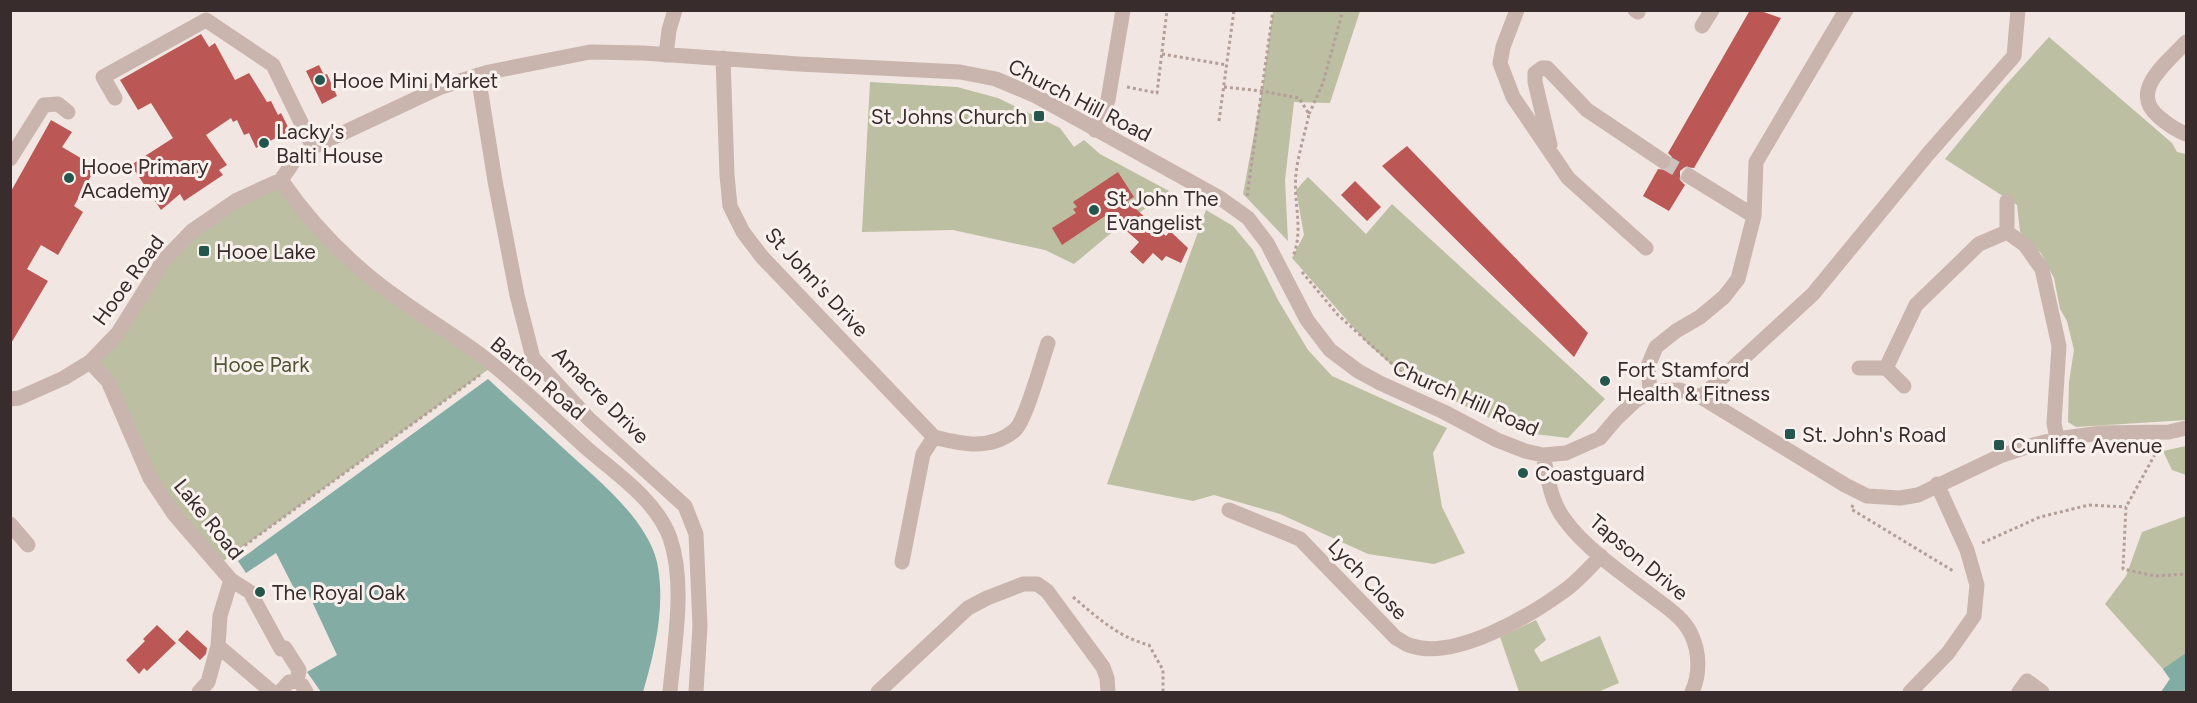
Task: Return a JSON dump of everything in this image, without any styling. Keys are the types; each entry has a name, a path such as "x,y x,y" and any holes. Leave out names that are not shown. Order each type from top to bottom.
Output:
{"street":[{"path":"666,55 669,30 675,10"},
{"path":"1095,130 1108,100 1123,10"},
{"path":"1517,10 1503,47 1500,63 1514,96 1568,178 1646,248"},
{"path":"1702,26 1712,10"},
{"path":"1846,10 1756,162 1754,216 1738,279 1724,297 1700,317 1676,331 1656,347 1648,366 1650,391 1680,390 1701,397 1845,485 1867,496 1900,498 1918,495 2000,456 2057,440 2101,434 2167,432 2187,428"},
{"path":"1701,397 1813,294 1928,154 2014,56 2018,10"},
{"path":"115,98 103,77 206,20 273,65 313,147"},
{"path":"2187,42 2150,83 2146,95 2150,109 2168,125 2187,134"},
{"name":"Church Hill Road","path":"333,137 441,87 478,75 546,59 590,52 969,74 996,79 1034,95 1220,198 1244,216 1267,243 1307,320 1330,350 1358,371 1497,440 1543,455 1566,453 1600,438 1635,401 1650,391"},
{"name":"St John's Drive","path":"723,58 730,207 743,231 762,257 934,437"},
{"path":"1553,155 1535,82 1535,73 1542,68 1547,68 1587,110 1663,161"},
{"name":"Amacre Drive","path":"478,75 517,295 533,358 589,419 685,506 696,534 700,627 696,693"},
{"path":"10,159 44,105 58,104 68,112"},
{"name":"Hooe Road","path":"10,399 19,398 64,378 90,362 118,333 163,261 192,231 237,200 281,180 294,161 313,147 333,137"},
{"path":"1689,176 1754,216"},
{"name":"Barton Road","path":"281,180 297,203 328,238 370,277 493,366 632,488 656,512 670,540 676,573 677,598 670,693"},
{"path":"2007,201 2007,232"},
{"path":"1887,368 1916,304 1979,244 2007,232"},
{"path":"2007,232 2025,245 2042,269 2059,346 2054,414 2057,440"},
{"path":"902,562 923,454 934,437 963,444 992,443 1016,430 1024,414 1048,343"},
{"name":"Lake Road","path":"90,362 108,381 150,478 174,514 231,580 220,616 218,646 208,682 199,693"},
{"path":"1859,368 1887,368 1904,386"},
{"name":"Tapson Drive","path":"1543,455 1552,497 1565,520 1601,556 1678,617 1691,634 1698,657 1697,681 1692,693"},
{"path":"1910,693 1948,652 1974,616 1977,585 1967,550 1938,484"},
{"name":"Lych Close","path":"1229,510 1300,539 1396,638 1412,646 1436,649 1470,642 1520,620 1566,590 1601,556"},
{"path":"10,524 28,545"},
{"path":"231,580 250,592 281,649 285,648 299,670 301,687 289,682 280,693"},
{"path":"878,693 968,608 1023,584 1037,584 1047,591 1103,667 1108,693"},
{"path":"218,646 272,693"},
{"path":"2019,693 2027,681 2042,693"}],"path":[{"path":"1111,84 1157,93 1167,10"},
{"path":"1219,121 1234,10"},
{"path":"1244,216 1274,10"},
{"path":"1267,243 1288,253 1292,258 1299,240 1295,200 1296,172 1309,114 1323,83 1343,10"},
{"path":"1162,54 1227,65"},
{"path":"1224,87 1299,98 1309,114"},
{"path":"1297,265 1338,315 1406,377 1412,397"},
{"path":"219,564 493,366"},
{"path":"2167,432 2126,507 2123,569 2155,576 2187,574"},
{"path":"1857,491 1851,509 1977,585"},
{"path":"1967,550 2040,517 2089,505 2126,507"},
{"path":"1047,591 1066,591 1128,640 1149,645 1163,670 1164,693"}],"green space":[{"path":"1273,11 1360,11 1330,103 1294,102 1285,180 1288,241 1243,194 1262,91"},
{"path":"2049,37 2172,143 2177,152 2186,154 2186,420 2076,427 2068,422 2069,382 2074,350 2067,321 2060,309 2054,278 2041,253 2024,239 2020,231 2017,205 1945,159 2003,88"},
{"path":"870,82 957,87 998,98 1060,128 1074,147 1084,140 1100,154 1169,191 1110,234 1074,264 1045,250 953,230 862,232"},
{"path":"1308,177 1366,234 1392,204 1605,399 1568,438 1518,432 1406,377 1368,344 1292,258 1304,235 1296,190"},
{"name":"Hooe Park","path":"281,180 328,238 493,366 219,564 174,514 90,362 192,231"},
{"path":"1206,210 1233,226 1253,250 1278,300 1308,350 1332,376 1447,428 1433,453 1442,507 1465,553 1434,564 1368,554 1280,514 1214,495 1193,501 1107,484"},
{"path":"2186,446 2186,475 2172,470 2163,451"},
{"path":"2186,516 2186,692 2161,692 2170,679 2105,604 2126,576 2142,532"},
{"path":"1536,620 1546,640 1534,650 1541,662 1600,636 1619,683 1598,692 1519,692 1500,637"}],"water":[{"path":"488,379 618,499 642,529 651,545 657,562 660,611 652,660 643,692 321,692 307,672 337,655 309,595 300,600 276,553 246,573 238,561"},
{"path":"2186,653 2186,692 2161,692 2170,679 2163,669"}],"building":[{"path":"1750,10 1758,10 1781,18 1694,168 1685,167 1680,171 1680,180 1685,185 1669,211 1643,196 1658,169 1667,170 1671,166 1672,157 1668,153"},
{"path":"201,34 209,47 215,43 235,80 249,73 267,102 271,101 278,115 281,113 290,131 256,148 249,133 244,135 237,120 233,122 231,118 206,135 227,165 219,170 223,175 184,201 180,194 161,210 131,165 173,138 151,103 138,110 120,80"},
{"path":"319,65 324,75 327,74 337,96 322,104 306,71"},
{"path":"51,120 72,132 62,147 96,167 74,206 83,212 58,255 41,245 27,269 48,281 10,345 10,193"},
{"path":"1407,146 1588,333 1574,357 1382,166"},
{"path":"1118,172 1134,197 1127,201 1166,236 1170,231 1188,248 1181,263 1166,256 1162,261 1153,253 1143,264 1130,252 1139,242 1121,226 1111,212 1062,245 1052,228 1076,213 1073,209 1077,207 1073,202"},
{"path":"1355,181 1381,207 1367,221 1341,195"},
{"path":"157,625 176,643 147,671 144,668 139,674 126,660"},
{"path":"187,630 207,648 206,654 200,660 178,640"}],"tunnel":[{"path":"1663,161 1689,176"}],"place":[{"name":"Hooe Mini Market","path":"320,80"},
{"name":"St Johns Church","path":"1039,116"},
{"name":"Lacky's Balti House","path":"264,143"},
{"name":"Hooe Primary Academy","path":"69,178"},
{"name":"St John The Evangelist","path":"1094,210"},
{"name":"Hooe Lake","path":"204,251"},
{"name":"Fort Stamford Health & Fitness","path":"1605,381"},
{"name":"St. John's Road","path":"1790,434"},
{"name":"Cunliffe Avenue","path":"1999,445"},
{"name":"Coastguard","path":"1523,473"},
{"name":"The Royal Oak","path":"260,592"}]}
